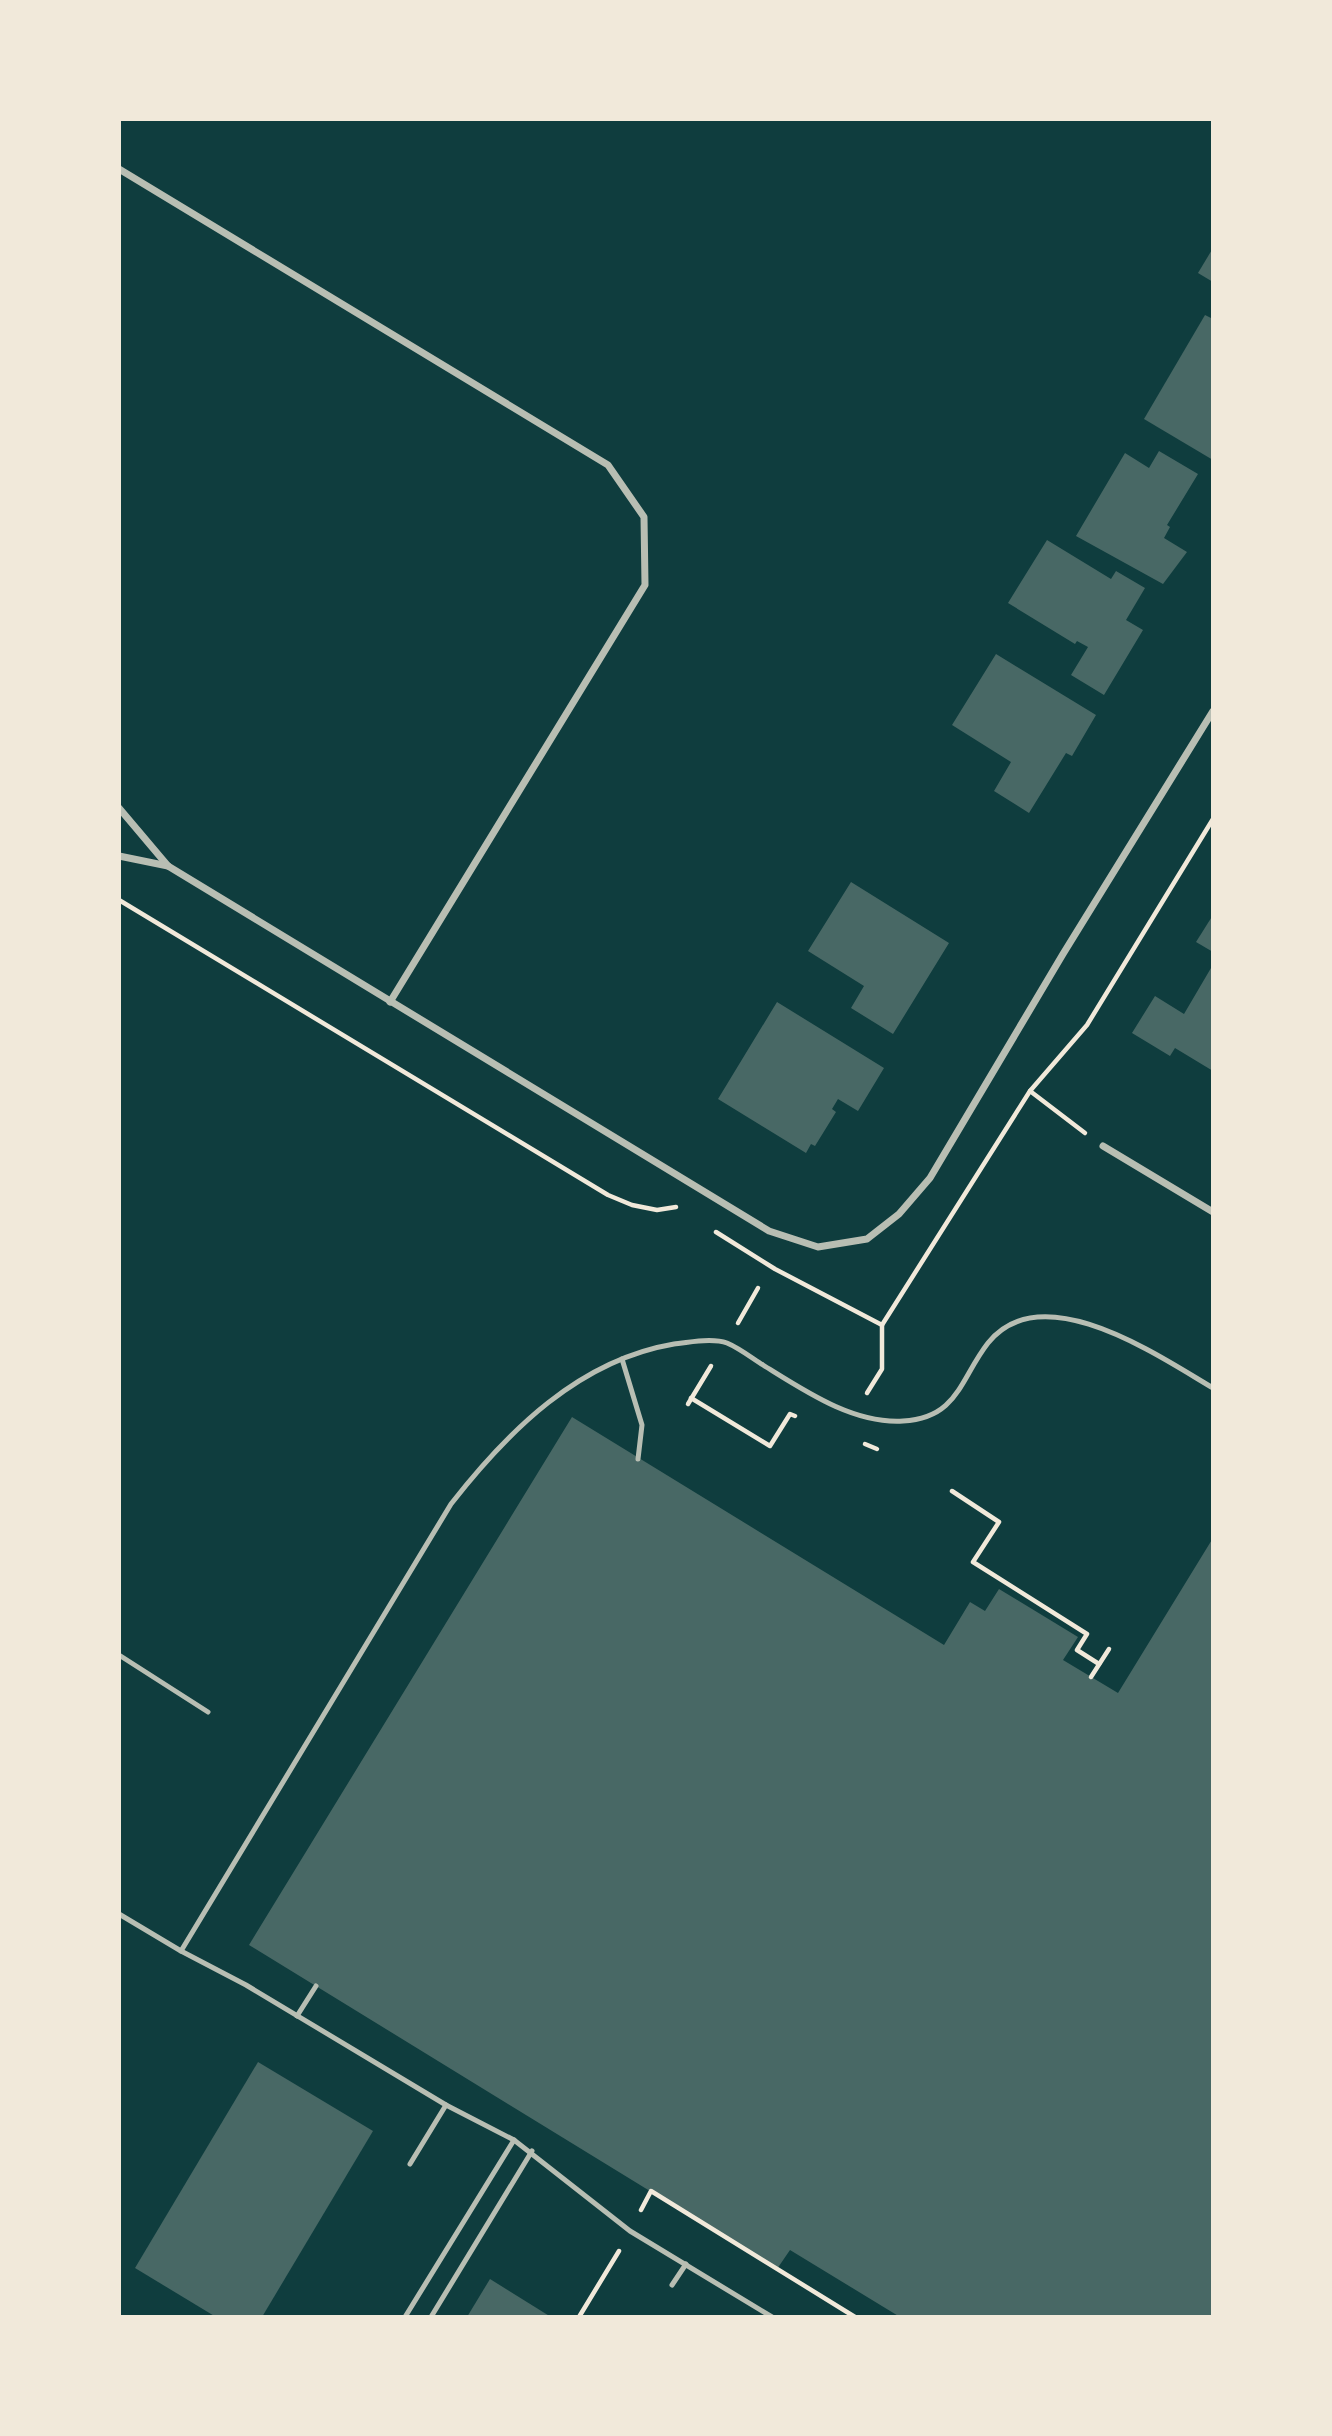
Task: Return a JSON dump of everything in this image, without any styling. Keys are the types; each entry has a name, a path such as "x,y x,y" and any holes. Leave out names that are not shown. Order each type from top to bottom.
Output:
{"street":[{"path":"119,169 608,465 645,517 645,585 390,1002"},
{"path":"119,808 169,866 769,1231 818,1247 867,1239 899,1214 930,1178 1213,710"},
{"path":"119,856 169,866"},
{"path":"1103,1146 1213,1212"}],"lane":[{"path":"181,1951 451,1504 484,1462 531,1416 570,1386 622,1359 658,1347 690,1342 726,1342 801,1388 864,1418 884,1422 923,1419 942,1410 952,1401 988,1343 1003,1329 1029,1320 1063,1317 1099,1326 1133,1341 1213,1388"},
{"path":"622,1359 642,1425 638,1459"},
{"path":"119,1655 208,1712"},
{"path":"119,1914 298,2016 446,2105 532,2151 631,2231 771,2317"},
{"path":"298,2016 316,1986"},
{"path":"410,2164 446,2105"},
{"path":"405,2317 514,2140"},
{"path":"430,2317 532,2151"},
{"path":"672,2285 686,2264"}],"path":[{"path":"864,1398 882,1370 882,1325 1030,1091 1087,1025 1213,819"},
{"path":"119,900 608,1195 632,1205 657,1210 674,1206 685,1213"},
{"path":"1030,1091 1103,1146"},
{"path":"707,1227 775,1269 882,1325"},
{"path":"738,1324 758,1288"},
{"path":"688,1404 711,1366"},
{"path":"691,1398 770,1446 790,1414 802,1419"},
{"path":"852,1439 877,1449"},
{"path":"952,1491 999,1522 973,1562 1087,1634 1077,1650 1099,1664"},
{"path":"1091,1677 1109,1649"},
{"path":"651,2191 855,2317"},
{"path":"579,2317 631,2231"}],"building":[{"path":"1213,248 1213,282 1198,273"},
{"path":"1205,315 1213,319 1213,460 1144,419"},
{"path":"1159,451 1198,474 1167,525 1170,527 1164,538 1187,552 1163,584 1076,536 1125,453 1149,468"},
{"path":"1047,540 1111,579 1116,571 1145,588 1126,620 1143,630 1104,695 1071,675 1088,647 1077,641 1075,644 1008,603"},
{"path":"996,654 1096,715 1072,756 1066,753 1029,813 994,791 1011,762 952,725"},
{"path":"851,882 949,943 893,1034 851,1008 864,986 808,951"},
{"path":"1213,915 1213,952 1196,942"},
{"path":"1211,968 1213,1071 1175,1048 1170,1056 1132,1033 1155,996 1184,1014"},
{"path":"777,1002 884,1068 858,1111 838,1099 832,1109 836,1112 815,1146 811,1144 806,1153 718,1099"},
{"path":"572,1417 944,1645 970,1602 985,1611 999,1589 1078,1637 1063,1660 1118,1693 1213,1538 1213,2317 900,2317 790,2250 777,2269 249,1945"},
{"path":"258,2062 373,2131 262,2317 216,2317 135,2268"},
{"path":"490,2279 551,2317 467,2317"}]}
